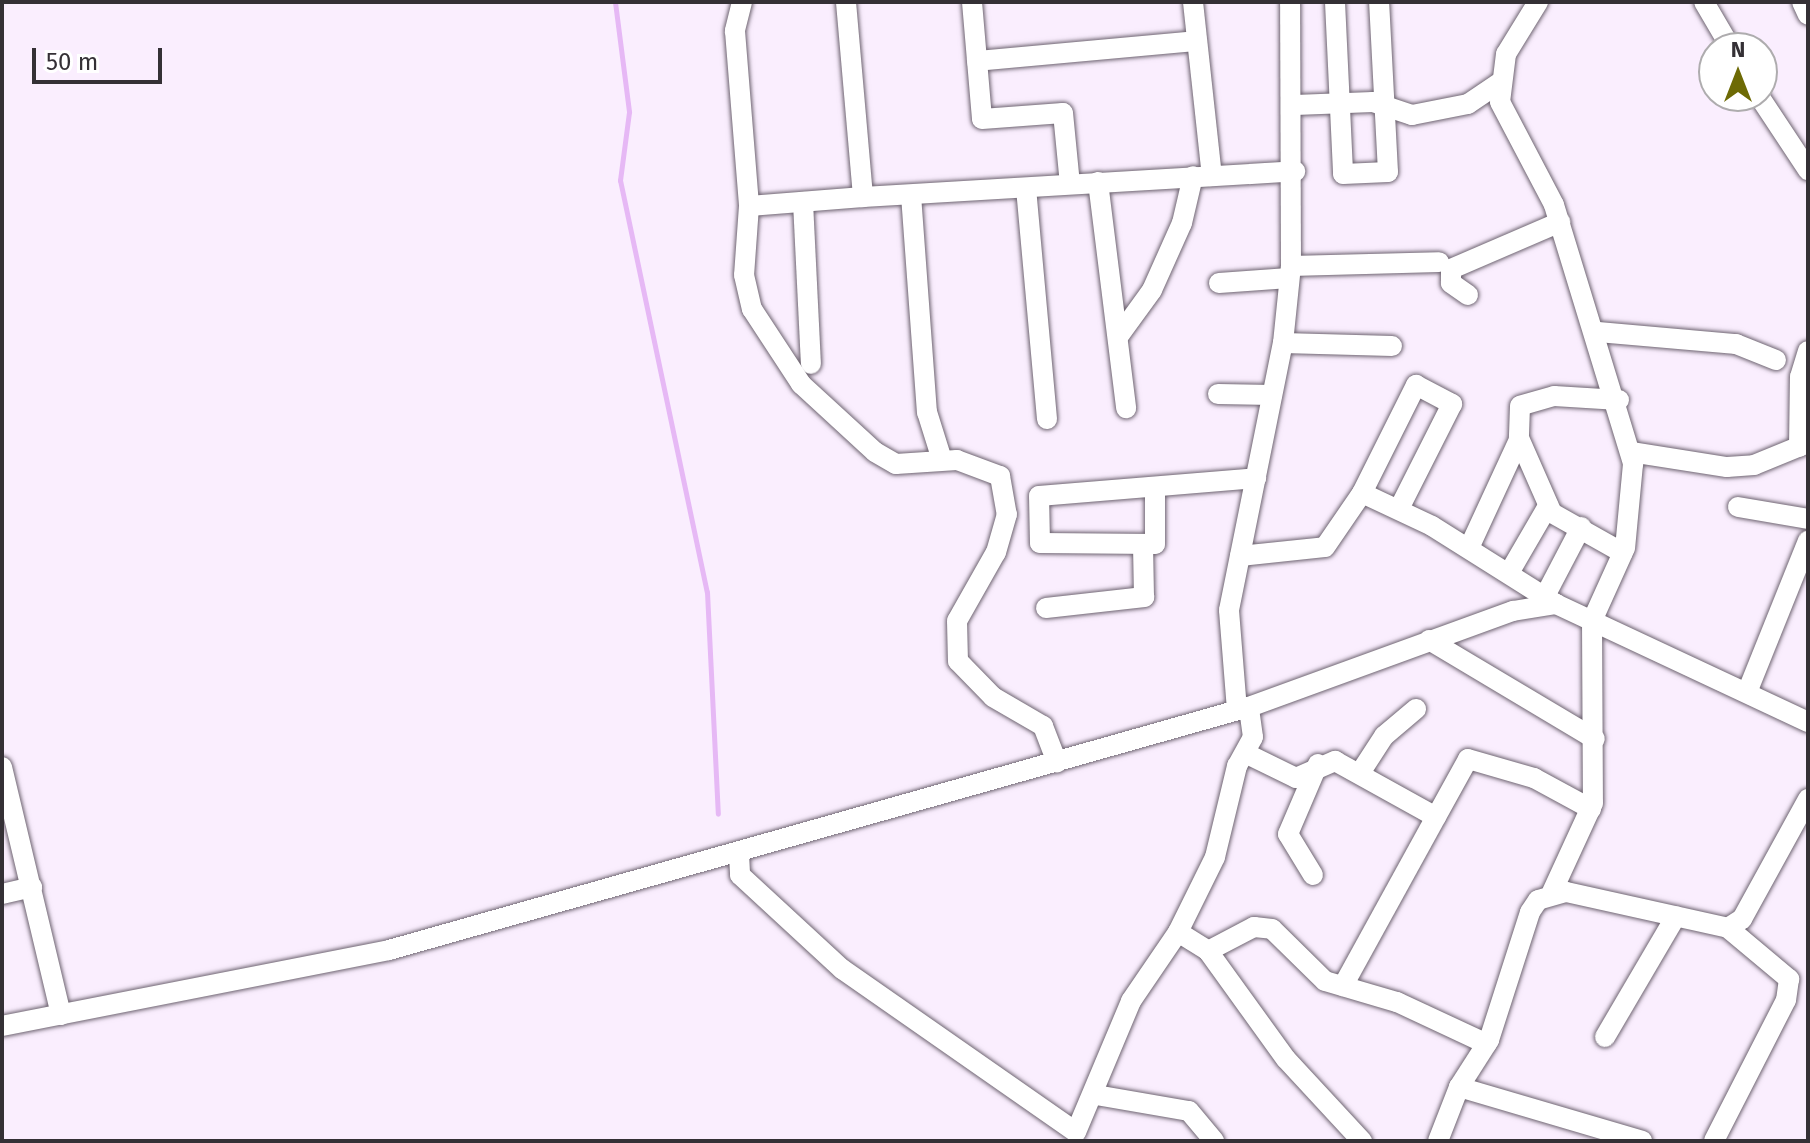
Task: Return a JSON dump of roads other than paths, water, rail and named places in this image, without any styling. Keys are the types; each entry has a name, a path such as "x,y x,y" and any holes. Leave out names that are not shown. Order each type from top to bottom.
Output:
{"street":[{"path":"742,2 735,31 749,206 744,275 771,346 875,452 908,466 942,460 990,469 1006,486 996,552 957,621 958,661 993,697 1043,726 1057,762"},
{"path":"846,2 863,197"},
{"path":"972,2 982,119 1063,113 1070,184"},
{"path":"1118,337 1152,290 1202,176 1193,2"},
{"path":"1051,1141 1071,1132 1096,1095 1131,1001 1178,932 1215,857 1245,753 1253,737 1243,709 1229,610 1283,343 1295,171 1290,2"},
{"path":"1335,2 1343,174 1388,172 1379,2"},
{"path":"1438,1141 1459,1087 1487,1044 1526,921 1552,892 1591,809 1595,739 1592,621 1623,553 1633,505 1631,452 1598,332 1537,163 1500,102 1499,83 1506,54 1538,2"},
{"path":"1704,2 1722,32"},
{"path":"1802,2 1808,15"},
{"path":"977,61 1196,41"},
{"path":"1295,105 1373,102 1386,111 1451,110 1499,83"},
{"path":"1770,112 1808,170"},
{"path":"749,206 1295,171"},
{"path":"1098,182 1126,408"},
{"path":"1026,188 1047,419"},
{"path":"911,195 927,412 942,460"},
{"path":"803,202 811,364"},
{"path":"1468,295 1451,283 1451,269 1560,222"},
{"path":"1219,283 1290,272 1439,262"},
{"path":"1598,332 1736,344 1776,360"},
{"path":"1283,343 1392,346"},
{"path":"1631,452 1727,467 1804,445 1800,377 1808,351"},
{"path":"1240,556 1325,547 1362,493 1416,385 1452,404 1399,509"},
{"path":"1218,394 1272,395"},
{"path":"1469,548 1514,464 1520,406 1554,396 1619,400"},
{"path":"1519,438 1548,506 1623,553"},
{"path":"1155,491 1155,544 1045,546 1039,496 1155,491 1256,478"},
{"path":"1362,493 1399,509 1469,548 1550,600 1748,690 1808,722"},
{"path":"1509,573 1548,506"},
{"path":"1738,507 1808,519"},
{"path":"2,1026 389,950 739,854 1243,709 1429,640 1550,600 1581,527"},
{"path":"1748,690 1808,541"},
{"path":"1046,608 1144,597 1143,544"},
{"path":"1429,640 1595,739"},
{"path":"1360,773 1384,736 1416,709"},
{"path":"1245,753 1296,778 1318,764 1335,761 1436,817"},
{"path":"1343,986 1468,759 1534,778 1591,809"},
{"path":"1313,875 1288,834 1318,764"},
{"path":"2,767 6,799 32,887 61,1015"},
{"path":"1728,928 1742,919 1808,799"},
{"path":"739,854 740,875 842,969 1071,1132"},
{"path":"2,894 32,887"},
{"path":"1552,892 1728,928 1784,972 1790,989 1714,1141"},
{"path":"1605,1037 1676,916"},
{"path":"1208,951 1254,927 1272,929 1314,973 1487,1044"},
{"path":"1178,932 1208,951 1286,1059 1362,1141"},
{"path":"1459,1087 1642,1141"},
{"path":"1096,1095 1189,1111 1214,1141"}],"waterway":[{"path":"615,2 629,112 620,180 707,592 718,814"}]}
